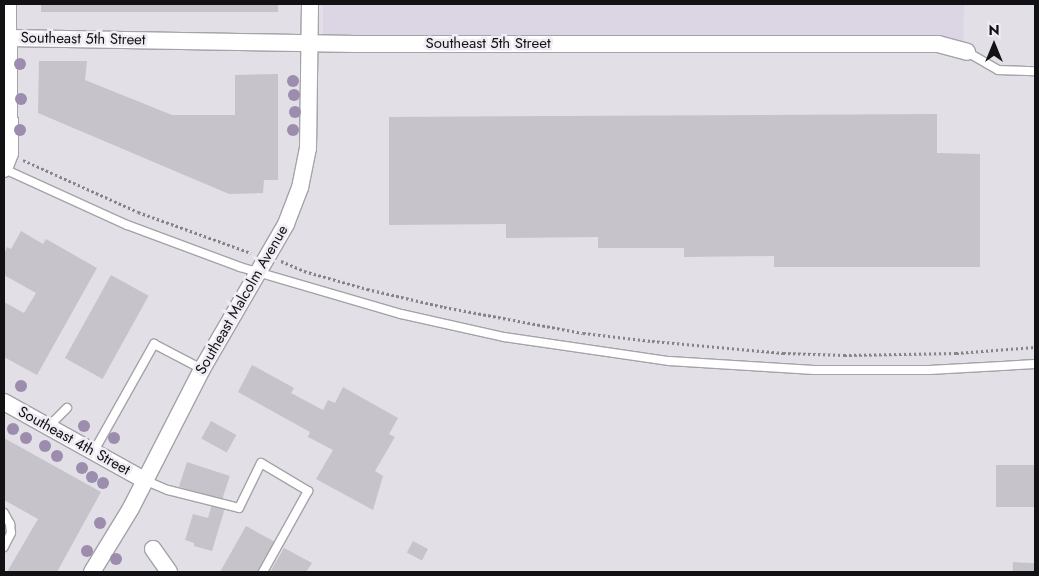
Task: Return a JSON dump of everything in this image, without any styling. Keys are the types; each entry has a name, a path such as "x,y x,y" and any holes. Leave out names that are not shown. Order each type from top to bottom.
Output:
{"street":[{"path":"4,169 10,153 8,4"},
{"name":"Southeast Malcolm Avenue","path":"92,572 131,508 202,369 286,224 300,188 308,148 310,4"},
{"name":"Southeast 5th Street","path":"8,38 528,45 938,44 967,52"},
{"name":"Southeast 4th Street","path":"4,402 144,480"},
{"path":"153,549 169,572"}],"lane":[{"path":"967,52 998,70 1035,71"},
{"path":"4,169 127,225 257,273 337,297 452,326 566,347 669,361 814,370 873,371 1035,364"},
{"path":"94,451 154,344 202,369"},
{"path":"48,427 67,408"},
{"path":"144,480 168,490 240,508 262,463 308,491 263,572"},
{"path":"4,513 10,524 11,533 4,547"}],"path":[{"path":"24,160 138,212 248,252"},
{"path":"286,263 304,271 367,289 444,307 582,333 652,341 783,353 844,355 956,353 1035,347"}],"shaded area":[{"path":"323,4 964,4 963,49 323,34"}],"building":[{"path":"41,4 278,4 278,12 41,12"},
{"path":"39,61 87,61 85,80 172,115 235,115 235,75 278,74 278,180 264,180 263,193 229,194 38,113"},
{"path":"937,114 937,153 980,154 980,267 774,267 774,256 684,257 684,248 598,248 598,237 506,238 506,224 389,225 389,117"},
{"path":"21,231 43,244 46,239 97,268 37,375 4,357 4,302 24,313 36,293 4,275 4,254 7,247 11,249"},
{"path":"111,275 149,296 103,379 65,358"},
{"path":"252,365 294,388 291,393 323,410 328,400 335,403 343,387 398,418 389,434 395,437 375,471 383,476 373,510 316,479 333,450 308,437 310,432 238,392"},
{"path":"211,421 236,435 227,453 201,438"},
{"path":"4,438 101,492 57,572 7,572 38,519 4,500"},
{"path":"187,462 230,476 222,501 179,487"},
{"path":"996,465 1035,465 1035,507 996,507"},
{"path":"212,504 225,508 212,551 194,546 194,543 185,540 193,514 208,518"},
{"path":"246,526 275,542 258,572 220,572"},
{"path":"413,541 428,549 422,560 407,552"},
{"path":"284,548 312,563 306,572 270,572"},
{"path":"1013,562 1035,563 1035,572 1012,572"}]}
